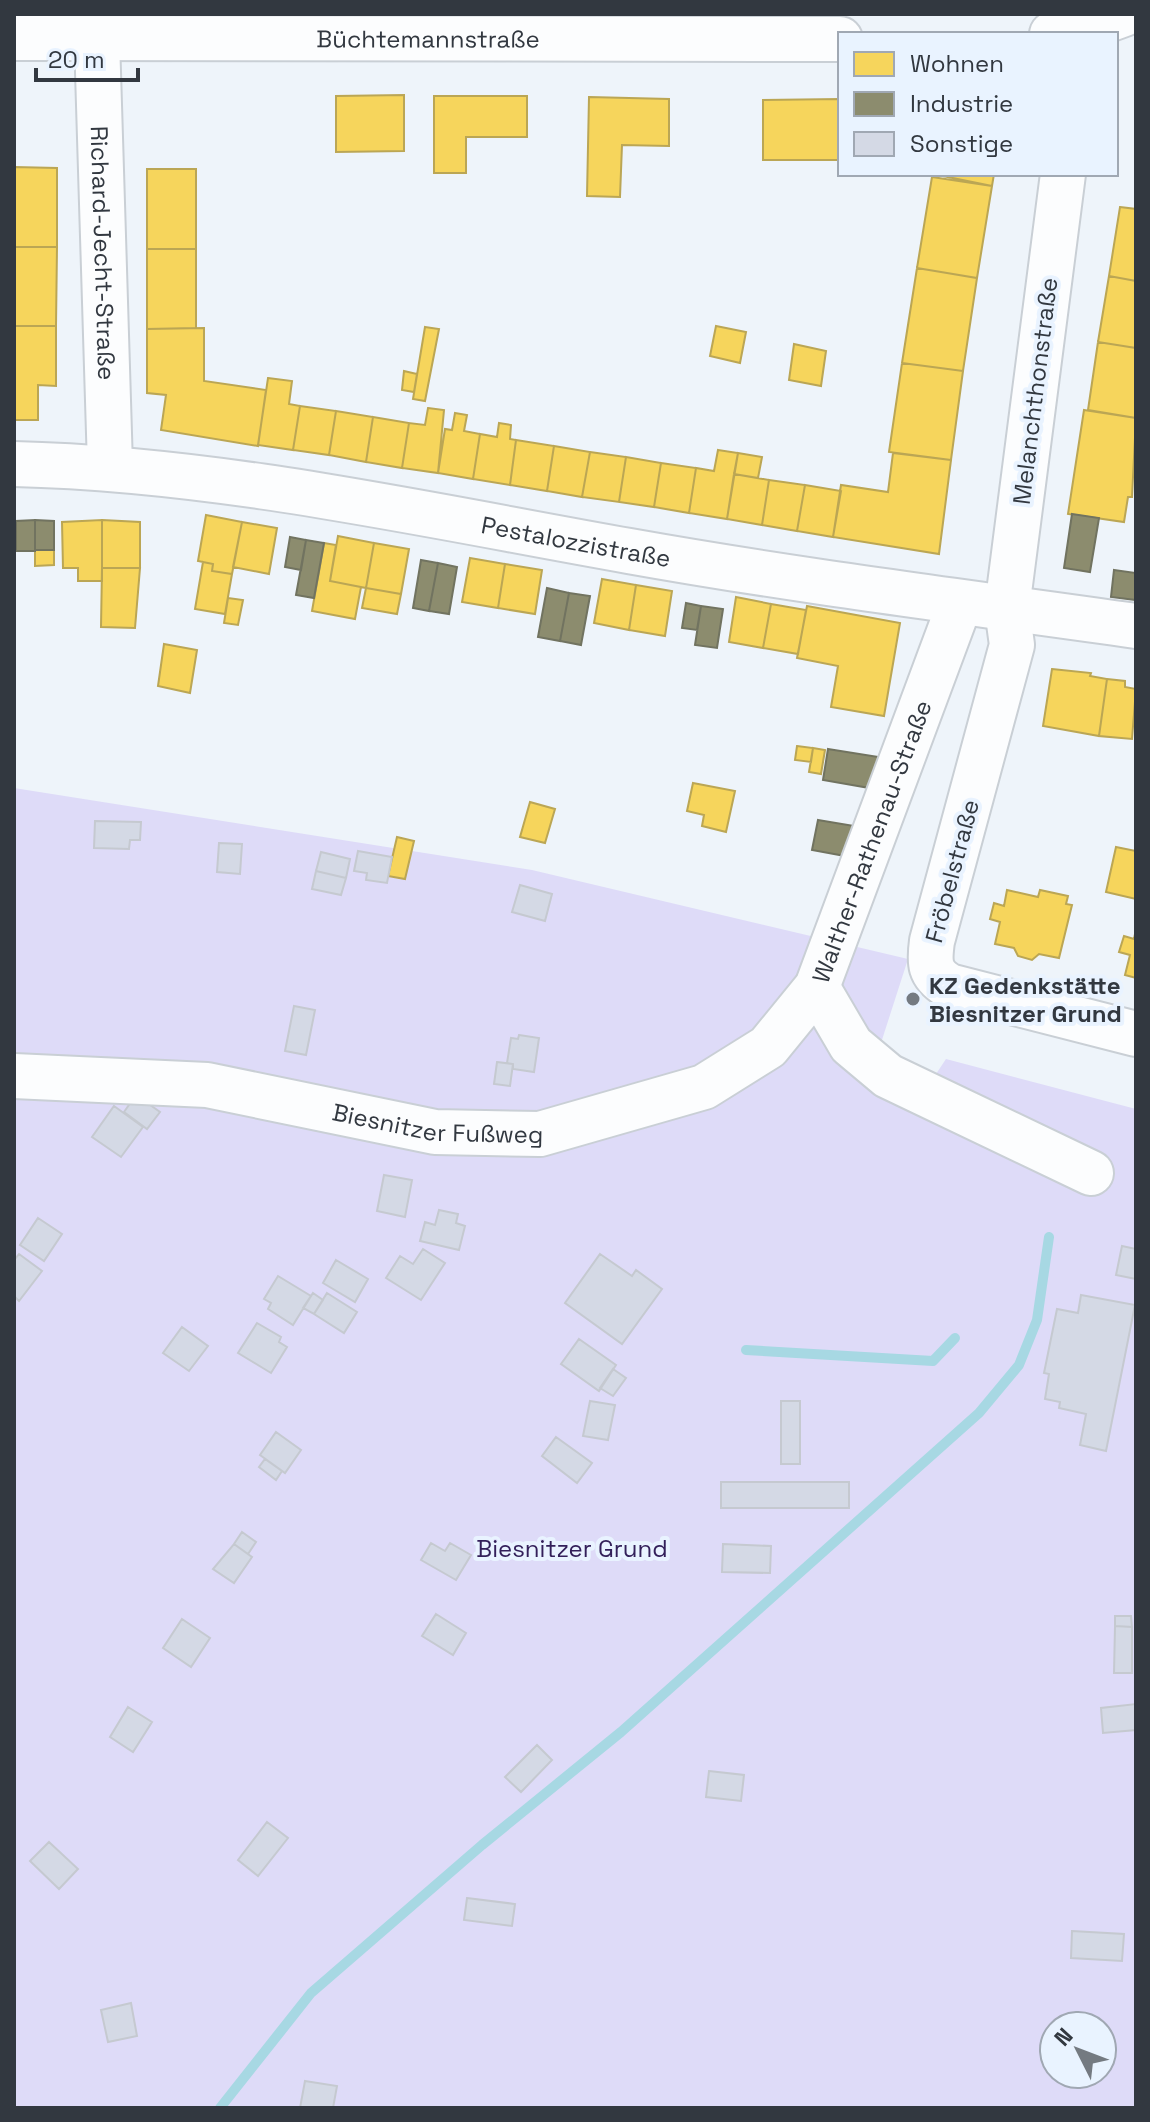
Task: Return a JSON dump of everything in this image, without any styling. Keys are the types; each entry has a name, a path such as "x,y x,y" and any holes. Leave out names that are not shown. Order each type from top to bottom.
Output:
{"street":[{"path":"1075,28 1124,14"},
{"name":"Büchtemannstraße","path":"14,38 838,39"},
{"name":"Richard-Jecht-Straße","path":"97,39 110,466"},
{"name":"Melanchthonstraße","path":"1007,608 1063,176"},
{"name":"Pestalozzistraße","path":"14,464 110,466 225,479 800,582 1136,626"},
{"name":"Walther-Rathenau-Straße","path":"960,603 817,987 851,1045 888,1076 1091,1173"},
{"name":"Fröbelstraße","path":"1007,608 1012,645 932,941 929,964 936,978 957,988 1136,1034"},
{"name":"Biesnitzer Fußweg","path":"14,1076 207,1085 435,1132 540,1134 704,1087 768,1047 817,987"}],"green space":[{"name":"Biesnitzer Grund","path":"14,788 532,870 908,959 871,1074 920,1098 946,1059 1136,1109 1136,2108 14,2108"}],"building: Wohnen":[{"path":"404,95 404,151 336,152 336,96"},
{"path":"434,96 527,96 527,137 466,137 466,173 434,173"},
{"path":"589,97 669,99 669,146 622,145 620,197 587,196"},
{"path":"838,99 838,160 763,160 763,100"},
{"path":"14,167 57,168 57,247 14,247"},
{"path":"147,169 196,169 196,249 147,249"},
{"path":"943,176 994,176 992,186"},
{"path":"932,177 992,186 977,278 917,268"},
{"path":"1120,207 1136,209 1136,281 1109,276"},
{"path":"14,247 57,247 56,326 14,326"},
{"path":"147,249 196,249 196,328 147,329"},
{"path":"917,268 977,278 963,371 902,363"},
{"path":"1109,276 1136,281 1136,348 1098,342"},
{"path":"14,326 56,326 56,386 38,385 38,420 14,420"},
{"path":"716,326 746,332 740,363 710,356"},
{"path":"425,327 439,329 425,401 413,399"},
{"path":"204,328 204,381 266,390 258,446 161,430 166,395 147,393 147,329"},
{"path":"1098,342 1136,348 1136,418 1088,410"},
{"path":"794,344 826,351 821,386 789,380"},
{"path":"902,363 963,371 951,460 889,452"},
{"path":"404,371 417,374 414,392 402,390"},
{"path":"268,378 292,381 289,404 300,406 293,450 258,445"},
{"path":"300,406 336,411 329,455 293,450"},
{"path":"428,408 444,410 438,473 402,468 409,423 425,425"},
{"path":"1084,410 1136,418 1132,497 1128,497 1124,522 1068,514"},
{"path":"336,411 373,417 366,462 329,455"},
{"path":"455,413 467,415 464,431 480,434 473,479 438,473 445,429 452,430"},
{"path":"373,417 409,423 402,468 366,462"},
{"path":"499,423 511,425 510,439 516,440 510,485 473,479 480,434 497,437"},
{"path":"516,440 554,446 547,491 510,485"},
{"path":"554,446 590,452 582,497 547,491"},
{"path":"718,450 738,453 727,519 689,513 696,468 714,471"},
{"path":"590,452 626,457 619,502 582,497"},
{"path":"738,453 762,457 758,478 734,474"},
{"path":"893,453 951,460 939,554 833,537 841,485 888,492"},
{"path":"626,457 661,463 654,507 619,502"},
{"path":"661,463 696,468 689,513 654,507"},
{"path":"734,474 769,480 762,525 727,519"},
{"path":"769,480 805,485 797,531 762,525"},
{"path":"805,485 841,491 833,537 797,531"},
{"path":"206,515 242,522 232,574 212,571 213,564 198,561"},
{"path":"102,520 140,522 140,568 102,568"},
{"path":"102,520 102,581 78,581 78,568 63,568 62,522"},
{"path":"242,522 277,528 269,574 233,567"},
{"path":"338,536 374,543 366,588 330,581"},
{"path":"324,543 336,545 330,581 361,587 355,619 312,611"},
{"path":"374,543 409,549 401,594 366,588"},
{"path":"35,550 54,550 54,565 35,566"},
{"path":"470,558 505,564 498,608 462,602"},
{"path":"203,562 213,564 212,571 232,574 225,614 195,609"},
{"path":"505,564 542,570 535,614 498,608"},
{"path":"102,568 140,568 135,628 101,627"},
{"path":"602,579 636,585 629,630 594,623"},
{"path":"636,585 672,591 665,636 629,630"},
{"path":"366,588 401,594 397,614 362,608"},
{"path":"736,597 771,604 763,648 729,642"},
{"path":"228,598 243,600 238,625 224,623"},
{"path":"771,604 806,610 798,654 763,648"},
{"path":"807,606 900,623 884,716 831,707 838,666 797,658"},
{"path":"164,644 197,650 190,693 158,686"},
{"path":"1052,669 1091,673 1090,676 1107,679 1099,736 1043,726"},
{"path":"1107,679 1125,681 1125,687 1136,689 1132,739 1099,736"},
{"path":"797,746 813,748 811,762 795,760"},
{"path":"813,748 825,750 821,774 809,772"},
{"path":"693,783 735,791 726,832 702,826 704,815 687,811"},
{"path":"530,802 555,809 545,843 520,837"},
{"path":"397,837 414,841 405,879 388,876"},
{"path":"1116,847 1136,851 1136,899 1106,892"},
{"path":"1007,890 1038,897 1040,890 1068,896 1066,904 1072,905 1059,958 1039,954 1032,960 1018,956 1014,948 995,944 1000,922 990,919 994,903 1004,906"},
{"path":"1136,929 1136,978 1125,975 1130,955 1119,952 1124,936 1134,939"}],"building: Industrie":[{"path":"1072,514 1099,518 1090,572 1064,568"},
{"path":"35,520 54,521 54,550 35,550"},
{"path":"35,520 35,551 16,551 16,521"},
{"path":"290,537 306,540 301,570 285,567"},
{"path":"306,540 324,543 314,598 296,595"},
{"path":"421,560 438,563 429,611 413,608"},
{"path":"438,563 457,567 449,614 429,611"},
{"path":"1114,570 1136,573 1136,600 1111,597"},
{"path":"547,588 569,593 560,641 538,637"},
{"path":"569,593 590,596 581,645 560,641"},
{"path":"686,603 701,606 697,630 682,628"},
{"path":"701,606 723,609 717,648 695,645"},
{"path":"828,749 891,759 881,790 823,780"},
{"path":"818,820 866,828 856,858 812,850"}],"building: Sonstige":[{"path":"95,821 141,822 140,840 130,840 129,849 94,848"},
{"path":"219,843 242,844 240,874 217,872"},
{"path":"358,851 392,857 387,883 366,880 367,873 354,871"},
{"path":"321,852 350,859 346,878 316,871"},
{"path":"316,871 346,878 341,895 312,889"},
{"path":"520,885 552,894 545,921 512,912"},
{"path":"294,1006 315,1010 306,1055 285,1051"},
{"path":"519,1035 539,1038 534,1072 513,1069 513,1064 507,1063 511,1038 518,1039"},
{"path":"497,1062 513,1064 510,1086 494,1084"},
{"path":"136,1095 160,1112 147,1129 124,1112"},
{"path":"114,1106 143,1127 121,1157 92,1137"},
{"path":"384,1175 412,1180 405,1217 377,1211"},
{"path":"439,1210 458,1214 456,1223 465,1226 459,1250 420,1241 425,1222 435,1225"},
{"path":"38,1218 62,1234 44,1261 20,1245"},
{"path":"1122,1246 1136,1249 1136,1279 1116,1275"},
{"path":"423,1249 445,1263 421,1300 386,1278 400,1256 413,1264"},
{"path":"19,1254 42,1271 19,1301 14,1296 14,1260"},
{"path":"600,1254 632,1276 636,1270 662,1289 622,1344 565,1303"},
{"path":"336,1260 368,1279 355,1302 323,1283"},
{"path":"278,1276 311,1296 293,1325 268,1309 271,1303 264,1299"},
{"path":"313,1293 323,1300 314,1314 303,1308"},
{"path":"327,1293 357,1312 344,1333 314,1314"},
{"path":"1081,1295 1135,1305 1106,1451 1080,1445 1086,1414 1059,1408 1060,1402 1045,1399 1049,1374 1044,1373 1057,1309 1078,1313"},
{"path":"257,1323 281,1337 279,1342 287,1347 271,1373 238,1353"},
{"path":"182,1327 208,1346 189,1371 163,1353"},
{"path":"579,1339 616,1365 599,1391 561,1364"},
{"path":"613,1369 626,1378 613,1396 600,1388"},
{"path":"590,1401 615,1405 608,1440 583,1436"},
{"path":"781,1401 800,1401 800,1464 781,1464"},
{"path":"276,1432 301,1450 285,1473 260,1455"},
{"path":"556,1437 592,1463 577,1483 542,1456"},
{"path":"265,1459 282,1471 276,1480 259,1467"},
{"path":"721,1482 849,1482 849,1508 721,1508"},
{"path":"242,1532 256,1542 248,1554 234,1544"},
{"path":"431,1543 445,1551 450,1543 471,1555 456,1580 421,1560"},
{"path":"234,1544 252,1557 234,1583 213,1569"},
{"path":"723,1544 771,1546 770,1573 722,1572"},
{"path":"436,1614 466,1633 453,1655 422,1636"},
{"path":"1115,1616 1131,1616 1132,1627 1115,1626"},
{"path":"182,1619 210,1638 191,1667 163,1648"},
{"path":"1115,1626 1132,1627 1132,1673 1114,1673"},
{"path":"1136,1704 1136,1730 1103,1733 1101,1708"},
{"path":"128,1707 152,1722 133,1752 110,1737"},
{"path":"537,1745 552,1760 521,1792 505,1777"},
{"path":"709,1771 744,1775 741,1801 706,1797"},
{"path":"267,1822 288,1838 258,1876 238,1860"},
{"path":"49,1842 78,1869 59,1889 30,1861"},
{"path":"467,1898 515,1904 512,1926 464,1920"},
{"path":"1072,1931 1124,1934 1122,1961 1071,1958"},
{"path":"131,2003 137,2036 108,2042 101,2010"},
{"path":"305,2081 337,2086 333,2108 300,2108"}],"waterway":[{"path":"220,2108 311,1993 482,1845 621,1732 979,1413 1019,1365 1037,1320 1049,1237"},
{"path":"746,1350 933,1361 955,1338"}],"place":[{"name":"KZ Gedenkstätte Biesnitzer Grund","path":"913,999"}]}
